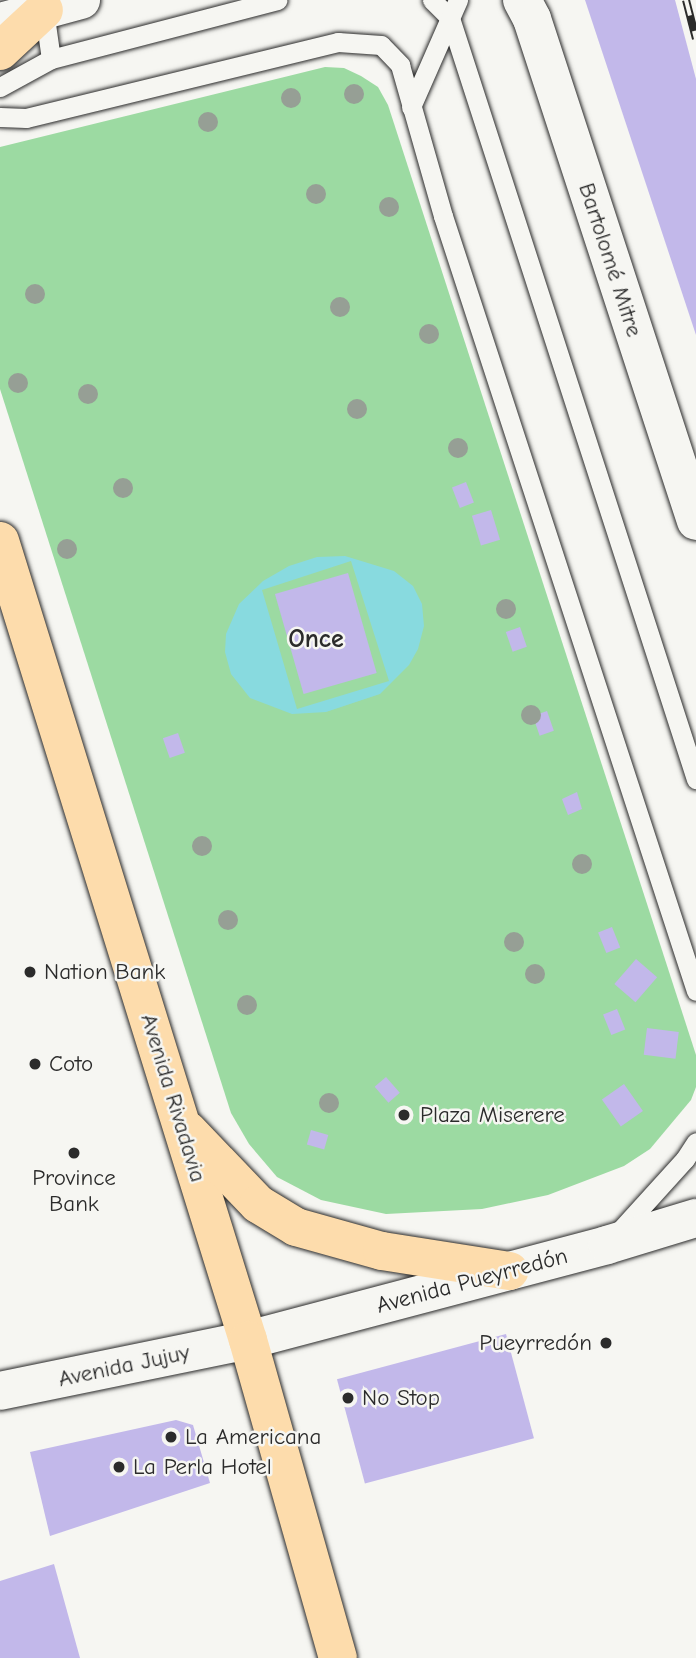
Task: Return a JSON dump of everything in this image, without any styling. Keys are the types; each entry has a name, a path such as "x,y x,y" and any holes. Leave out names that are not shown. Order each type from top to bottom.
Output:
{"main road":[{"path":"0,22 81,0"},
{"name":"Bartolomé Mitre","path":"522,0 536,32 696,521"},
{"path":"0,51 44,10"},
{"name":"Avenida Rivadavia","path":"0,541 248,1340 338,1658"},
{"path":"180,1121 229,1177 258,1204 296,1227 382,1251 509,1271"},
{"name":"Avenida Pueyrredón","path":"248,1340 607,1245 696,1218"},
{"name":"Avenida Jujuy","path":"0,1391 248,1340"}],"lane":[{"path":"0,87 51,59 277,0"},
{"path":"432,0 454,9"},
{"path":"411,107 454,9"},
{"path":"454,9 696,779"},
{"path":"44,10 51,59"},
{"path":"0,117 26,118 305,48 363,42 381,45 400,65 443,216 696,991"},
{"path":"607,1245 640,1211 696,1142"}],"green space":[{"name":"Plaza Miserere","path":"325,67 344,68 361,76 378,87 388,105 696,1055 696,1087 691,1100 650,1149 624,1166 548,1195 482,1209 386,1214 321,1200 277,1177 249,1144 231,1113 0,389 0,147"}],"water":[{"path":"345,556 394,571 413,586 422,604 424,626 418,649 409,665 380,694 326,712 292,714 250,698 231,674 225,652 226,634 239,604 263,581 289,566 317,557","holes":["351,561 389,681 297,709 262,590"]}],"building":[{"path":"585,0 675,0 696,79 696,335"},
{"path":"466,482 474,503 460,508 452,487"},
{"path":"491,510 500,540 481,545 472,516"},
{"path":"348,573 377,673 304,694 275,594"},
{"path":"520,627 527,647 513,652 506,632"},
{"path":"547,711 554,731 540,736 533,716"},
{"path":"178,733 185,753 170,758 163,738"},
{"path":"577,792 582,809 568,815 562,799"},
{"path":"612,927 620,947 606,953 598,933"},
{"path":"636,959 657,977 635,1002 614,984"},
{"path":"617,1009 625,1029 611,1035 603,1015"},
{"path":"647,1028 679,1032 675,1059 644,1055"},
{"path":"386,1077 400,1093 388,1103 375,1087"},
{"path":"624,1084 643,1111 621,1127 602,1099"},
{"path":"311,1130 328,1135 324,1149 307,1144"},
{"path":"506,1334 534,1438 365,1484 337,1379"},
{"name":"La Perla Hotel","path":"176,1420 193,1425 210,1483 50,1536 30,1452"},
{"path":"54,1564 80,1658 0,1658 0,1581"}],"railway":[{"path":"686,0 696,39"}],"place":[{"name":"Nation Bank","path":"30,972"},
{"name":"Coto","path":"35,1064"},
{"name":"Plaza Miserere","path":"404,1115"},
{"name":"Province Bank","path":"74,1153"},
{"name":"Pueyrredón","path":"606,1343"},
{"name":"No Stop","path":"348,1398"},
{"name":"La Americana","path":"171,1437"},
{"name":"La Perla Hotel","path":"119,1467"}],"district":[{"name":"Once","path":"316,640"}]}
